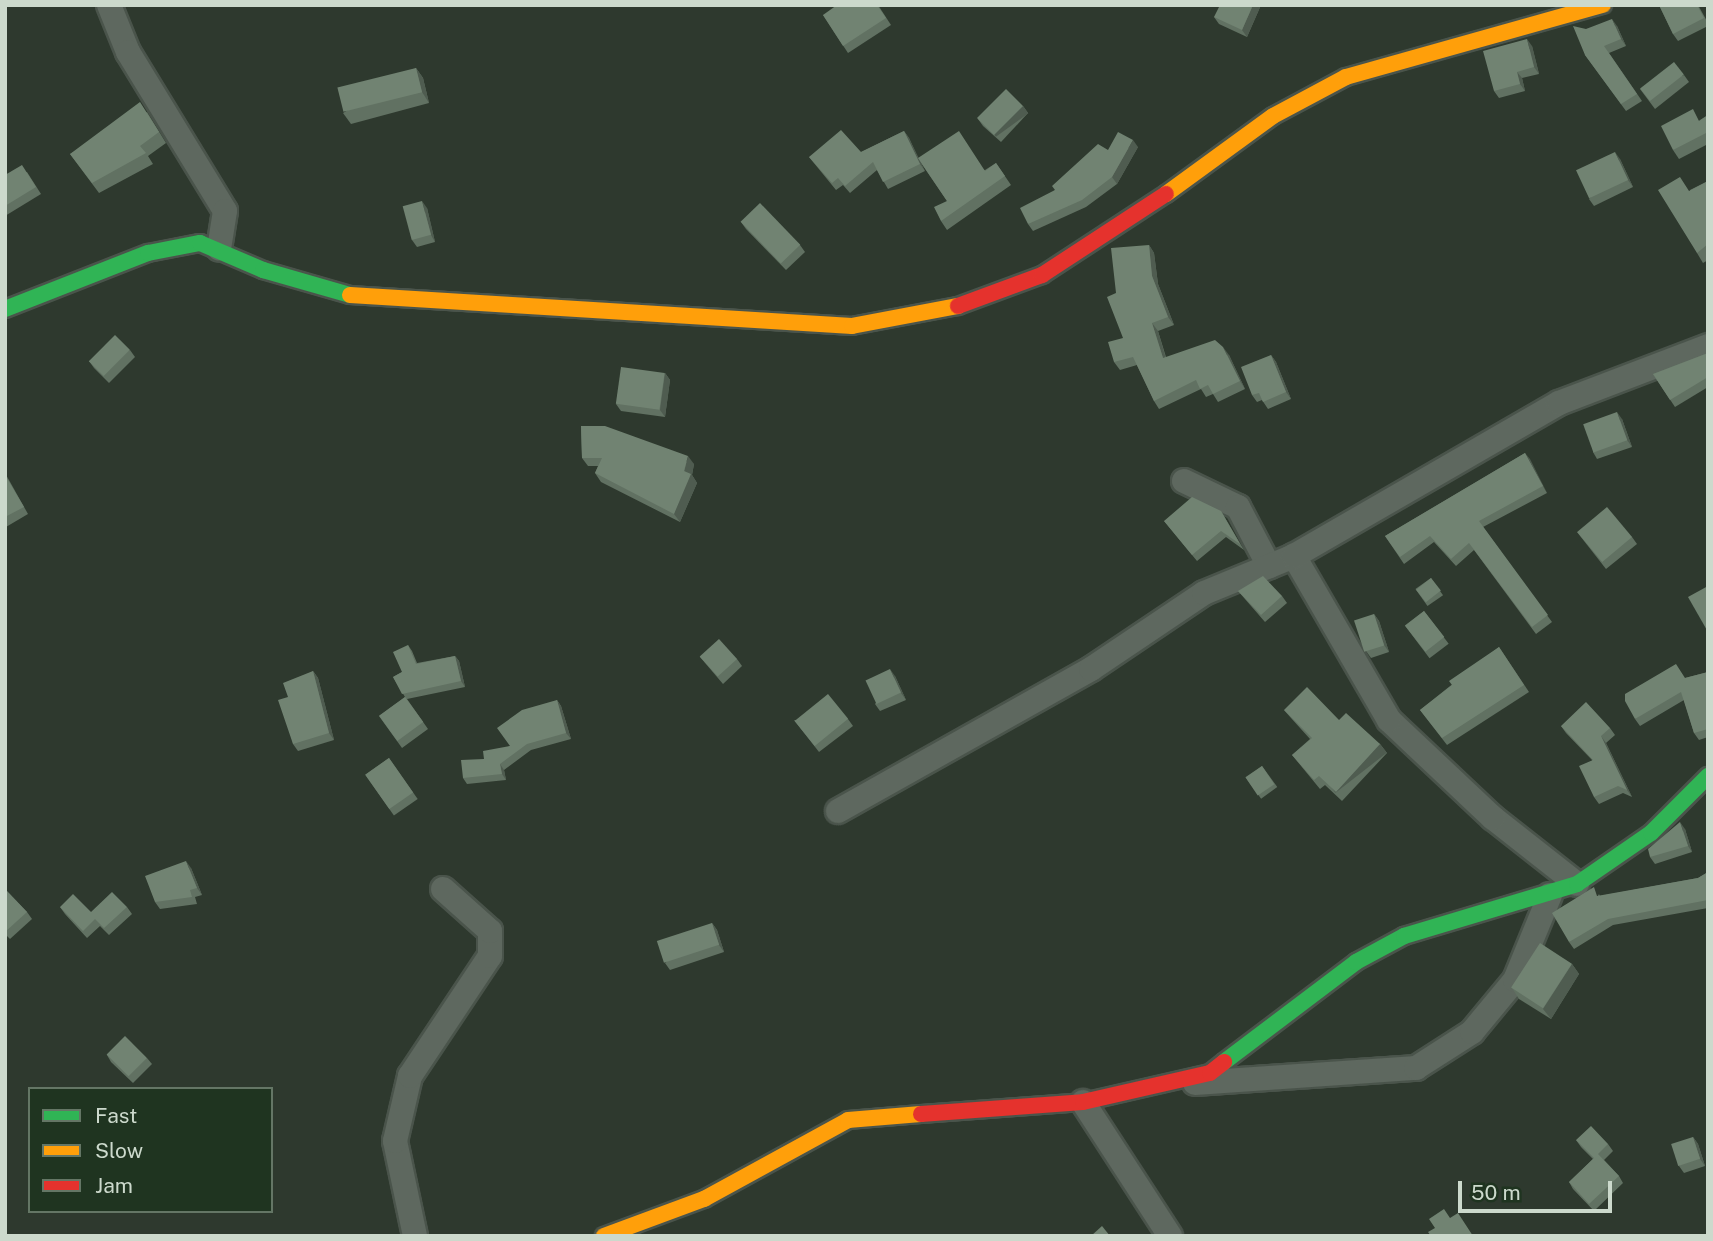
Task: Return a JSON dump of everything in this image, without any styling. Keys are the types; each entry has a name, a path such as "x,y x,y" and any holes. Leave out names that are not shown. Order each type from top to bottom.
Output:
{"street":[{"path":"109,5 128,52 225,211 219,248"},
{"path":"5,309 148,253 200,243 219,248 262,270 354,296 852,326 940,313 1042,275 1115,232 1273,116 1346,77 1603,5"},
{"path":"838,811 1091,670 1204,593 1294,556 1559,403 1708,346"},
{"path":"1184,481 1238,507 1269,566"},
{"path":"1294,556 1389,720 1493,818 1577,884"},
{"path":"1181,1084 1210,1073 1356,962 1404,936 1550,895 1577,884 1651,834 1708,776"},
{"path":"415,1236 395,1141 410,1076 490,956 490,931 443,889"},
{"path":"604,1236 704,1199 848,1120 1083,1102 1181,1084 1416,1068 1472,1032 1515,980 1550,895"},
{"path":"1083,1102 1170,1236"}],"building":[{"path":"837,5 877,5 886,18 843,46 823,15"},
{"path":"1220,5 1253,5 1242,30 1214,17"},
{"path":"1659,5 1697,5 1704,18 1673,34"},
{"path":"1612,19 1621,39 1604,46 1637,94 1621,104 1585,55 1573,26 1586,29"},
{"path":"1527,39 1534,67 1517,72 1520,84 1494,91 1483,51"},
{"path":"1674,62 1684,75 1650,101 1640,88"},
{"path":"416,68 422,92 343,112 337,88"},
{"path":"1006,89 1023,106 994,135 977,118"},
{"path":"140,102 159,132 140,146 146,153 92,183 70,154"},
{"path":"1693,109 1699,121 1708,115 1708,132 1673,150 1661,126"},
{"path":"841,130 861,152 904,131 920,164 883,182 873,162 845,186 838,178 832,183 809,157"},
{"path":"959,131 985,171 996,163 1005,176 941,221 934,207 947,201 918,158"},
{"path":"1118,132 1133,140 1112,177 1082,200 1028,224 1020,208 1055,190 1052,186 1098,144 1108,150"},
{"path":"1615,152 1628,180 1589,198 1576,170"},
{"path":"22,165 36,187 5,206 5,175"},
{"path":"1680,177 1689,191 1708,181 1708,244 1697,253 1658,190"},
{"path":"422,201 431,235 412,240 403,206"},
{"path":"760,203 800,245 781,263 741,222"},
{"path":"1149,245 1152,276 1168,317 1152,323 1163,358 1215,340 1223,347 1240,381 1213,394 1208,385 1200,389 1196,380 1154,401 1133,357 1114,362 1108,342 1123,338 1107,297 1116,293 1111,248"},
{"path":"115,335 130,350 104,376 89,361"},
{"path":"1708,353 1708,377 1670,400 1653,374"},
{"path":"1271,355 1286,392 1263,402 1259,393 1252,395 1241,367"},
{"path":"621,367 665,373 659,410 616,404"},
{"path":"1617,412 1627,440 1593,453 1583,424"},
{"path":"581,426 605,426 688,456 684,471 691,474 674,514 595,473 602,458 582,458"},
{"path":"1525,453 1543,486 1479,521 1548,615 1532,627 1469,543 1451,559 1430,536 1400,557 1385,536"},
{"path":"5,475 24,507 5,517"},
{"path":"1192,497 1221,511 1240,544 1221,531 1192,555 1164,521"},
{"path":"1607,507 1632,537 1602,562 1577,532"},
{"path":"1263,576 1282,596 1261,615 1238,591"},
{"path":"1431,578 1441,591 1426,602 1416,590"},
{"path":"1708,586 1708,632 1688,597"},
{"path":"1424,611 1444,637 1425,652 1405,626"},
{"path":"1374,614 1384,645 1364,652 1354,620"},
{"path":"719,639 737,659 718,676 700,656"},
{"path":"408,645 416,664 455,656 461,681 402,694 393,677 402,672 393,652"},
{"path":"1499,647 1524,685 1442,738 1420,710 1452,685 1449,681"},
{"path":"1676,664 1685,678 1708,672 1708,729 1694,733 1681,692 1635,719 1625,701 1625,694"},
{"path":"890,669 901,693 877,704 866,680"},
{"path":"313,671 329,733 293,744 278,700 288,697 283,683"},
{"path":"1307,687 1339,720 1346,713 1380,744 1336,792 1319,776 1314,780 1292,755 1312,738 1284,710"},
{"path":"828,694 848,719 815,746 795,721"},
{"path":"405,697 423,722 397,741 379,716"},
{"path":"557,700 566,733 527,744 500,764 502,774 463,778 461,760 484,759 483,751 510,746 497,728 522,710"},
{"path":"1586,702 1610,728 1601,736 1627,790 1618,786 1594,797 1579,766 1593,760 1561,726"},
{"path":"389,758 413,792 389,809 365,775"},
{"path":"1262,766 1274,784 1258,795 1245,777"},
{"path":"1680,822 1688,846 1650,857 1648,849"},
{"path":"186,861 197,888 190,890 192,897 155,902 145,876"},
{"path":"1708,872 1708,900 1608,919 1569,942 1552,913 1594,887 1597,896 1698,878"},
{"path":"5,889 27,912 5,932"},
{"path":"112,892 127,907 104,928 95,919 83,931 60,907 73,894 91,912"},
{"path":"712,923 719,945 664,963 657,941"},
{"path":"1540,943 1572,964 1543,1008 1511,987"},
{"path":"125,1036 147,1058 129,1076 107,1054"},
{"path":"1591,1126 1608,1144 1598,1154 1619,1176 1589,1204 1569,1182 1594,1158 1576,1140"},
{"path":"1693,1137 1700,1159 1678,1166 1671,1144"},
{"path":"1444,1209 1450,1218 1458,1213 1473,1236 1431,1236 1428,1232 1435,1228 1429,1219"},
{"path":"1102,1226 1110,1236 1091,1236"}],"traffic: fast":[{"path":"5,309 148,253 200,243 263,270 350,295"},
{"path":"1224,1062 1356,962 1404,936 1577,884 1651,833 1708,776"}],"traffic: slow":[{"path":"1166,194 1273,116 1346,77 1603,5"},
{"path":"350,295 852,326 958,306"},
{"path":"604,1236 704,1199 848,1120 921,1114"}],"traffic: jam":[{"path":"958,306 1042,275 1166,194"},
{"path":"921,1114 1083,1102 1210,1073 1224,1062"}]}
